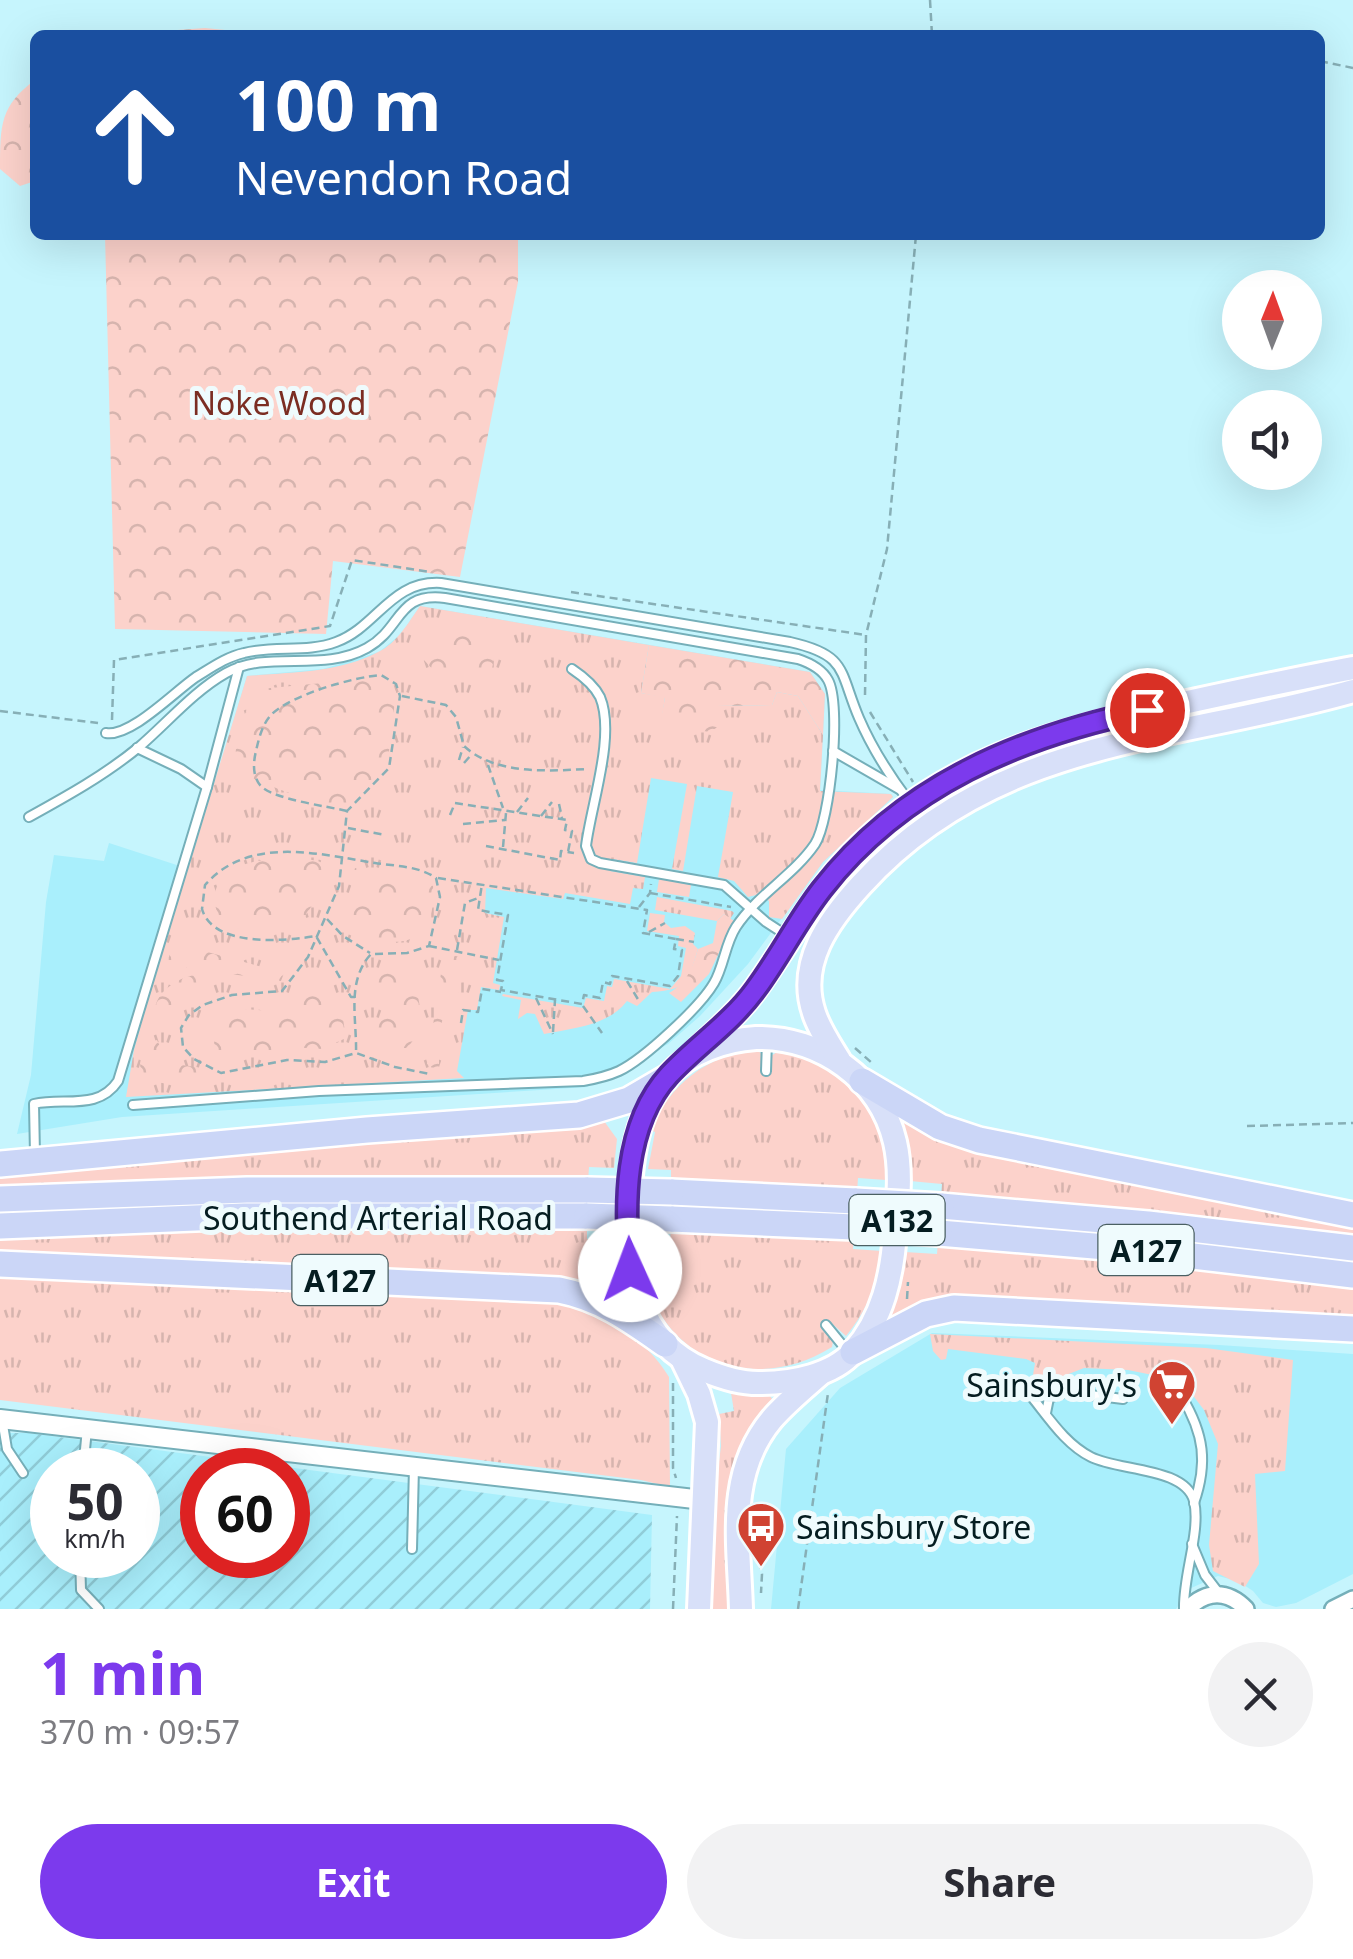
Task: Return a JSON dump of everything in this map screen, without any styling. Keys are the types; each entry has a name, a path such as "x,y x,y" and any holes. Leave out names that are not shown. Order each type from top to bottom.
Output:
{"highway":[{"path":"0,1164 579,1115 629,1100 665,1079"},
{"name":"A127","path":"862,1082 940,1128 978,1140 1353,1214"},
{"name":"Southend Arterial Road","path":"0,1200 247,1190 671,1192 940,1206 1148,1224 1353,1248"},
{"name":"Southend Arterial Road","path":"0,1226 244,1216 588,1216 939,1233 1142,1250 1353,1274"},
{"name":"A127","path":"0,1264 559,1290 609,1306 674,1361"},
{"name":"A127","path":"852,1353 926,1314 954,1308 1353,1328"}],"main road":[{"name":"A132","path":"699,1609 707,1422 699,1394 674,1361 637,1297 630,1270 634,1144 665,1079 745,1003 844,863 909,793 1043,737 1123,715 1353,668"},
{"name":"A132","path":"839,1060 813,1010 809,985 813,959 833,918 882,862 913,835 983,790 1049,762 1353,690"},
{"name":"A132","path":"686,1061 731,1042 767,1038 808,1044 839,1060 862,1082 888,1119 898,1154 893,1259 888,1288 874,1320 852,1353 823,1385 772,1419 744,1471 738,1500 741,1609"},
{"name":"A132","path":"674,1361 758,1384 823,1385"}],"street":[{"path":"1,1419 414,1468 678,1492 702,1500"},
{"path":"1186,1609 1199,1598 1219,1593 1233,1597 1246,1609"},
{"path":"1336,1608 1353,1599"}],"lane":[{"path":"106,733 124,732 192,680 229,658 260,650 334,643 406,588 440,584 790,642 818,650 843,671 865,731 909,793"},
{"path":"29,817 96,779 214,681 239,667 326,661 355,653 386,634 408,603 424,597 807,662 826,676 833,692 833,751 825,815 816,842 738,924 706,996 639,1058 608,1076 526,1085 319,1091 133,1105"},
{"path":"35,1160 34,1104 101,1098 118,1081 239,667"},
{"path":"572,669 594,688 604,711 588,856 600,863 724,885 789,937"},
{"path":"138,748 182,769 207,787"},
{"path":"833,751 909,793"},
{"path":"766,1071 767,1038"},
{"path":"826,1325 852,1353"},
{"path":"1026,1390 1066,1439 1091,1458 1178,1480 1190,1491 1194,1503"},
{"path":"1046,1414 1049,1398 1066,1392 1123,1399"},
{"path":"1166,1392 1182,1398 1202,1438 1203,1465 1183,1582 1186,1609"},
{"path":"1,1419 7,1448 23,1473"},
{"path":"86,1448 88,1429"},
{"path":"412,1549 414,1468"},
{"path":"1192,1544 1205,1575 1219,1593"},
{"path":"81,1578 81,1590 100,1609"}],"path":[{"path":"930,0 932,30"},
{"path":"1325,62 1353,68"},
{"path":"909,793 864,702 866,635 886,549 916,240"},
{"path":"0,711 112,724 114,660 330,626 352,560 432,572"},
{"path":"570,592 866,635"},
{"path":"346,811 263,788 254,769 262,728 275,711 288,704 368,676 387,677 396,684 400,696 388,773 346,811 339,886 300,970 282,990 232,995 203,1005 184,1021 180,1041 194,1059 221,1073 287,1060 325,1062 356,1053 394,1067 433,1074"},
{"path":"400,696 446,704 456,717 464,746 488,762 547,770 599,768"},
{"path":"458,760 464,746"},
{"path":"464,764 472,754"},
{"path":"488,762 505,810 502,849"},
{"path":"517,812 528,798"},
{"path":"541,816 552,802"},
{"path":"450,815 455,803 566,820 565,830 572,831 568,852"},
{"path":"559,804 562,820"},
{"path":"463,824 505,820"},
{"path":"346,828 386,835"},
{"path":"486,846 560,860 561,851 588,856"},
{"path":"316,936 281,940 215,929 204,916 202,893 221,870 251,856 284,851 648,910 646,934"},
{"path":"638,909 650,893 653,872"},
{"path":"429,946 440,897 436,878"},
{"path":"482,884 478,910 508,915 497,980 502,981 501,994"},
{"path":"650,893 738,908"},
{"path":"457,952 465,903 480,897"},
{"path":"326,919 371,954 399,954 429,946 501,960"},
{"path":"646,934 665,924"},
{"path":"646,934 694,942"},
{"path":"316,936 351,997 355,997"},
{"path":"582,1004 584,995 600,998 602,982 610,984 612,976 670,986 678,976 682,950 674,949 676,939"},
{"path":"356,1053 358,972 371,954"},
{"path":"626,978 640,1000"},
{"path":"461,1023 463,1010 478,1012 482,989 582,1004 602,1033"},
{"path":"536,996 550,1034 555,1000"},
{"path":"1247,1126 1353,1123"},
{"path":"673,1609 678,1492 672,1468 674,1361"},
{"path":"798,1609 823,1385"},
{"path":"758,1558 761,1592"}],"shaded area":[{"path":"420,606 810,672 825,694 820,790 893,797 823,862 748,964 700,1016 668,1044 587,1087 122,1117 17,1134 31,1075 46,902 54,855 104,861 109,843 189,869 247,676 323,669 379,652 401,634"},
{"path":"932,1333 1353,1354 1353,1574 1296,1603 1276,1607 1263,1603 1238,1581 1218,1576 1189,1589 1176,1609 771,1609 786,1449 840,1388"},
{"path":"0,1433 142,1448 30,1448 30,1578 160,1578 160,1450 180,1453 180,1578 310,1578 310,1470 652,1515 650,1609 0,1609"}],"green space":[{"path":"30,84 30,183 20,186 0,169 4,118"},
{"name":"Noke Wood","path":"105,240 518,240 518,282 460,577 333,561 326,634 115,629"},
{"path":"420,606 649,645 641,693 665,697 661,724 715,706 772,705 777,692 798,696 823,735 820,791 893,797 823,862 782,919 769,917 769,901 760,894 748,897 734,881 718,877 733,792 697,786 683,871 672,869 687,784 651,778 637,863 612,859 610,871 645,877 643,889 633,888 630,904 565,893 563,899 486,888 485,913 504,917 493,983 500,985 499,990 481,987 477,1010 468,1010 457,1071 464,1078 126,1097 149,995 247,676 314,670 363,659 391,643"},
{"path":"438,625 455,626 497,646 488,686 435,672 424,660 427,635"},
{"path":"649,645 810,672 825,694 823,735 798,696 777,692 772,705 716,706 722,724 710,732 660,724 665,698 641,693"},
{"path":"375,678 389,681 396,692 387,768 353,800 335,805 297,796 250,777 237,782 239,733 248,707 260,689"},
{"path":"294,857 335,869 299,926 253,930 222,920 216,907 216,890 230,871 255,862"},
{"path":"355,868 419,877 433,886 427,924 418,934 392,942 360,932 344,922"},
{"path":"659,879 691,885 689,897 657,892"},
{"path":"657,897 734,913 730,919 724,914 717,921 655,910"},
{"path":"650,913 665,915 664,922 671,928 685,926 695,933 693,944 698,949 688,977 680,986 673,989 652,992 637,1006 627,1001 600,1021 544,1034 535,1014 527,1013 518,1019 521,1000 502,996 583,1008 586,998 604,1001 607,986 612,987 614,979 670,989 681,976 686,948 678,946 679,936 647,931"},
{"path":"724,914 734,921 709,974 681,1002 669,993 685,979 698,949 713,943 717,921"},
{"path":"174,943 284,973 281,981 166,965"},
{"path":"444,954 467,958 458,996 445,1010 439,1033 439,1070 427,1064"},
{"path":"381,968 408,976 417,993 417,1033 406,1048 388,1048 367,1041 368,1029 394,1006 388,990 365,985 368,975"},
{"path":"195,975 211,985 208,995 189,994 170,1015 155,1014 158,1000 167,988"},
{"path":"320,987 343,1019 346,1038 322,1049 291,1047 217,1062 210,1014 231,1009 282,1009 297,1004"},
{"path":"157,1040 169,1060 201,1068 203,1076 197,1085 161,1083 144,1074 140,1066 142,1055"},
{"path":"757,1050 763,1055 763,1072 770,1072 771,1056 780,1050 824,1068 859,1095 881,1132 886,1180 858,1178 857,1193 671,1184 671,1170 648,1169 655,1132 650,1130 668,1099 706,1065"},
{"path":"604,1121 617,1139 614,1168 589,1167 588,1182 0,1192 0,1172 253,1148 567,1128"},
{"path":"905,1121 1353,1221 1353,1240 941,1198 942,1184 910,1181 909,1148 902,1124"},
{"path":"587,1225 587,1239 611,1240 626,1304 0,1256 0,1235 81,1230"},
{"path":"671,1227 854,1236 853,1249 882,1251 870,1296 846,1336 828,1320 821,1325 833,1341 832,1347 798,1363 764,1369 732,1366 702,1355 677,1336 658,1310 645,1278 641,1240 670,1241"},
{"path":"938,1241 1353,1283 1353,1321 960,1300 886,1325 898,1292 905,1252 937,1254"},
{"path":"0,1277 565,1304 596,1315 637,1340 669,1377 670,1487 641,1480 0,1400"},
{"path":"930,1334 1206,1348 1293,1360 1285,1471 1255,1474 1259,1564 1245,1587 1213,1571 1209,1545 1218,1444 1204,1410 1182,1381 1128,1370 1084,1368 1048,1382 1033,1375 1035,1363 1026,1359 948,1349 946,1359 941,1360 933,1351"},
{"path":"731,1393 770,1396 775,1403 756,1426 733,1609 711,1609 714,1501 721,1446 719,1414 734,1411"}],"place":[{"name":"Sainsbury's","path":"1172,1426"},
{"name":"Sainsbury Store","path":"761,1568"}],"route":[{"path":"630,1270 632,1158 637,1132 648,1110 665,1079 745,1003 837,871 910,804 985,760 1043,737 1147,710"}]}
